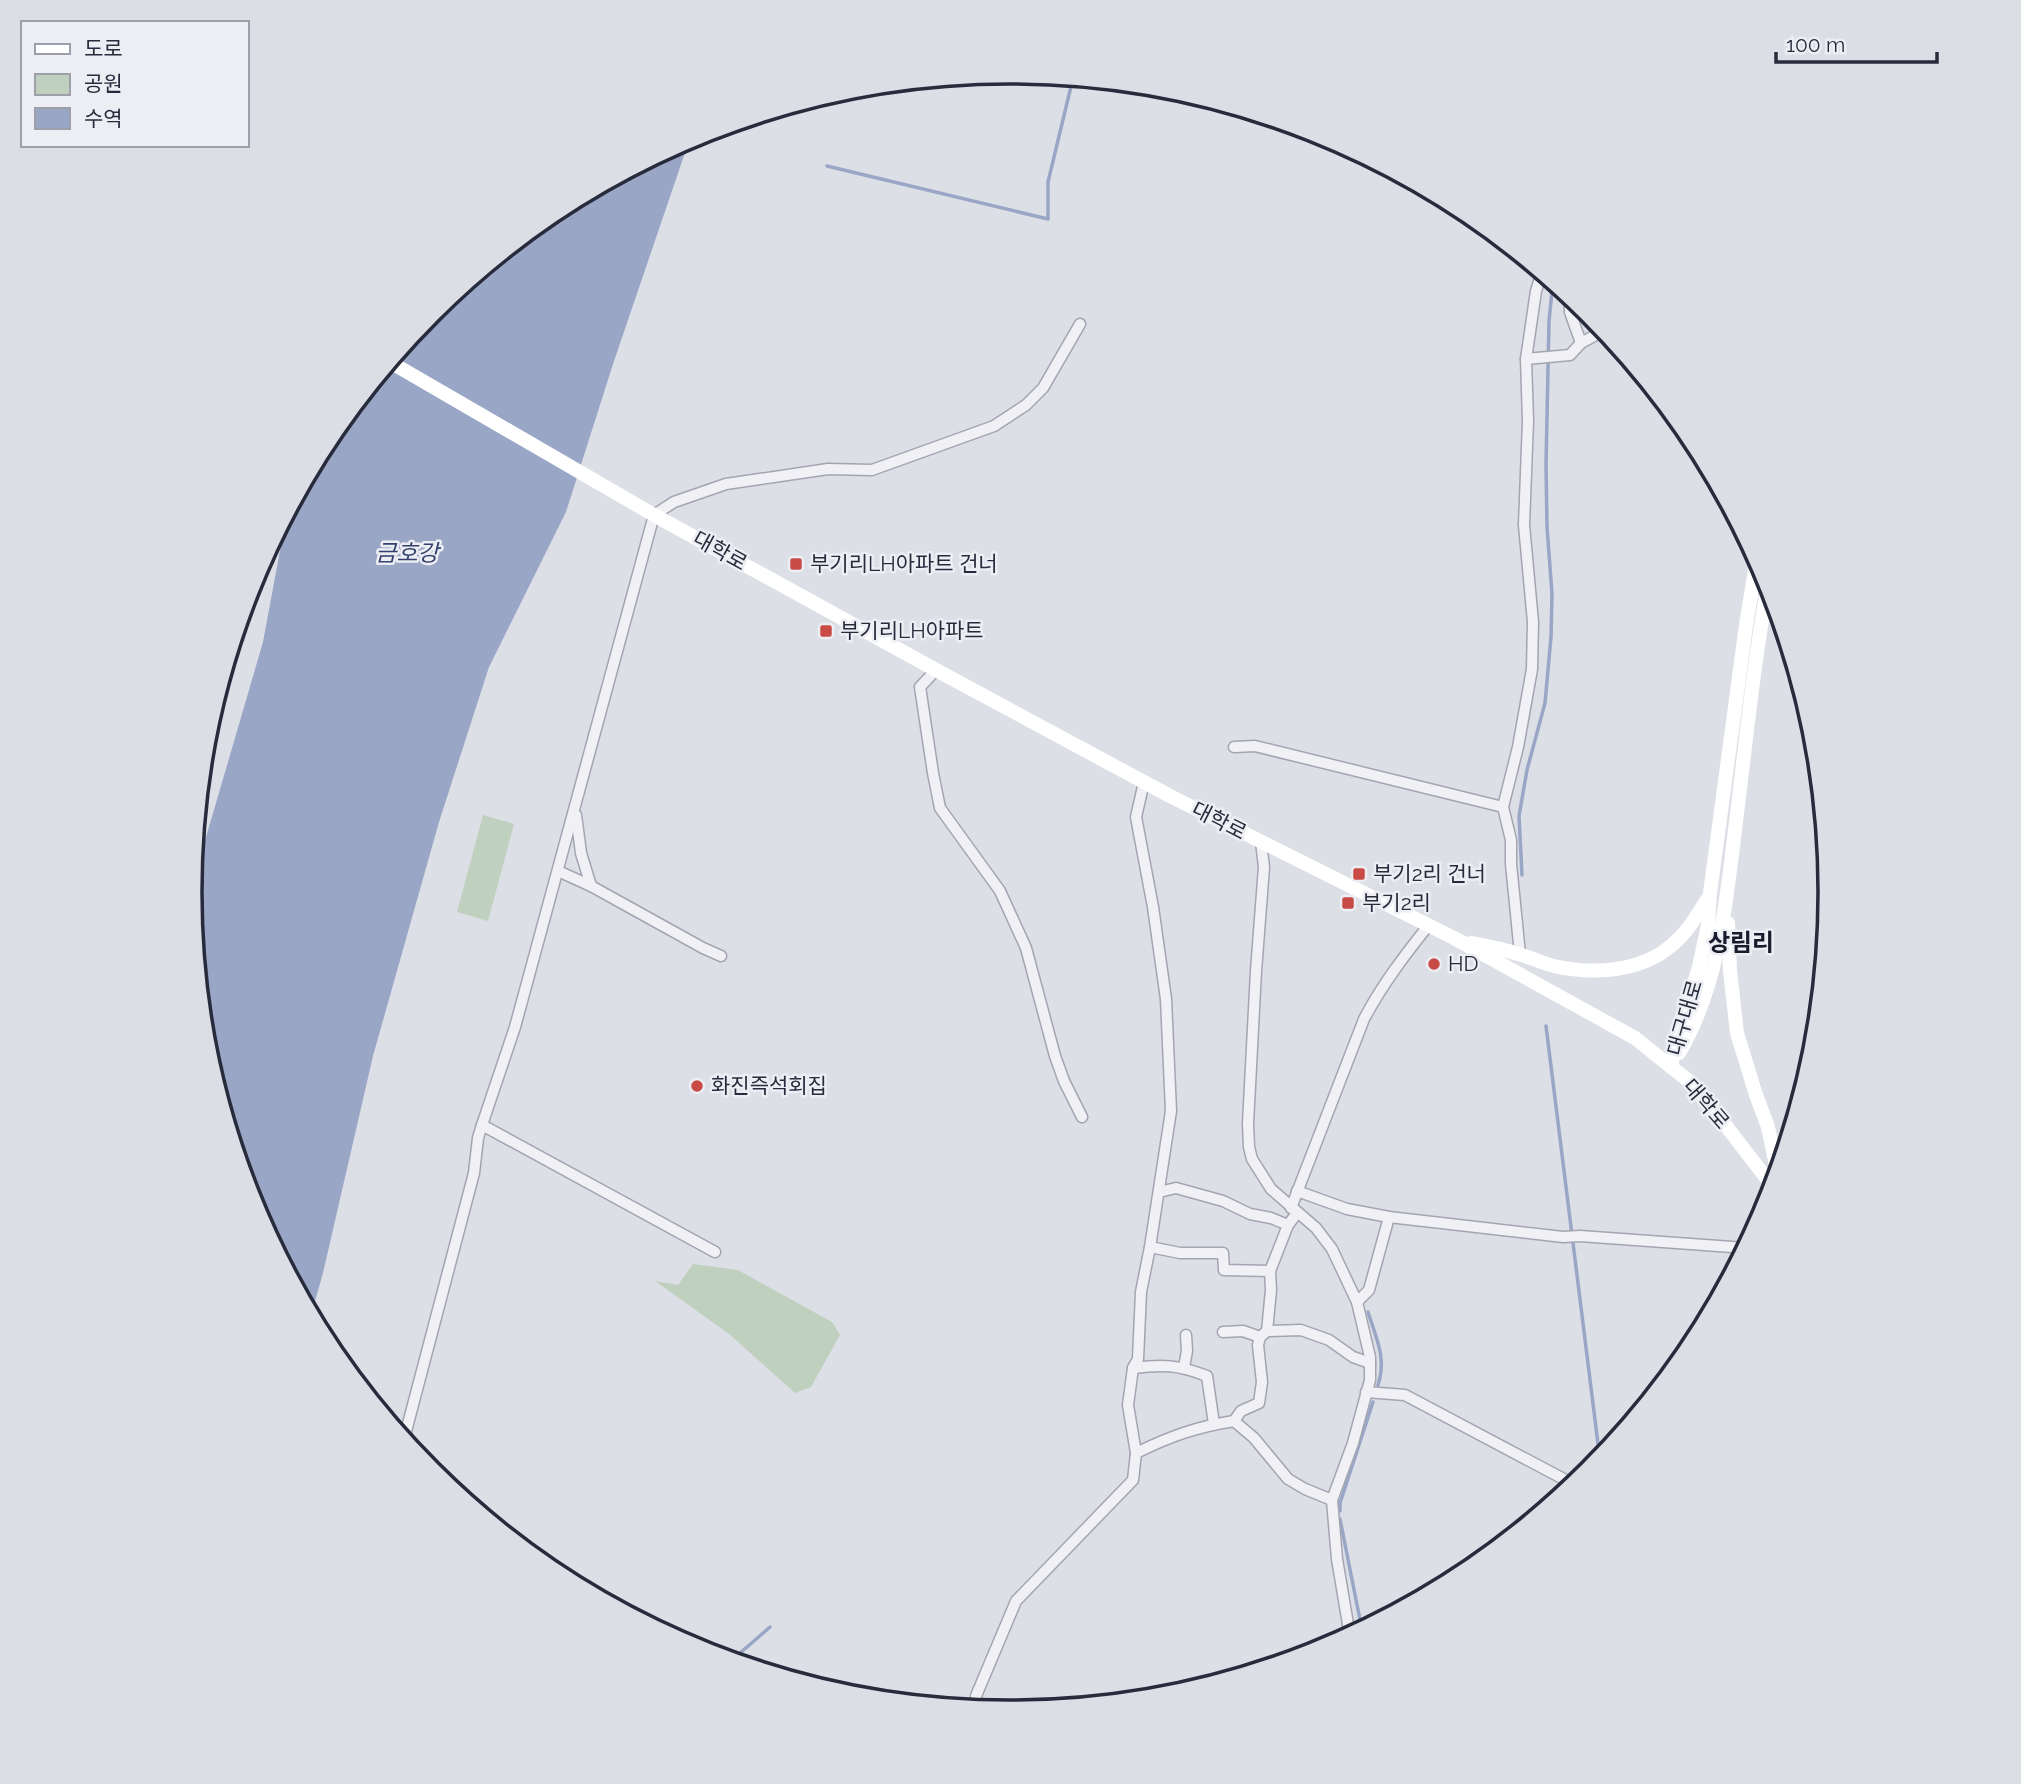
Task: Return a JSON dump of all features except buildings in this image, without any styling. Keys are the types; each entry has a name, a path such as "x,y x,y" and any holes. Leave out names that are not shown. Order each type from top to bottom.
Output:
{"main road":[{"name":"대학로","path":"397,366 654,515 936,670 1144,782 1454,939 1635,1038 1690,1082 1766,1178"},
{"name":"대구대로","path":"1671,1066 1681,1023 1699,971 1708,925 1710,893 1754,576"},
{"name":"대구대로","path":"1671,1066 1692,1027 1708,986 1726,898 1765,603"},
{"path":"1454,939 1577,970 1618,969 1643,962 1670,947 1686,931 1710,893"},
{"path":"1726,898 1737,1033 1768,1127 1774,1157"}],"street":[{"path":"1520,954 1511,840 1503,807 1518,747 1532,669 1534,622 1524,525 1528,421 1526,359 1539,282"},
{"path":"1570,310 1581,343"},
{"path":"407,1429 474,1173 478,1138 515,1027 654,515 674,502 726,484 828,469 872,470 994,426 1026,405 1043,388 1080,324"},
{"path":"1526,359 1570,355 1581,343 1595,335"},
{"path":"936,670 920,687 940,808 1000,891 1016,925 1026,948 1055,1056 1082,1117"},
{"path":"1234,747 1255,746 1503,807"},
{"path":"976,1699 1016,1601 1133,1480 1136,1453 1128,1405 1133,1368 1138,1359 1141,1292 1171,1111 1166,999 1153,907 1136,817 1144,782"},
{"path":"575,807 581,853 591,886"},
{"path":"1261,842 1264,867 1256,971 1249,1147 1252,1160 1270,1189 1315,1228 1332,1249 1357,1302 1370,1363 1370,1380 1353,1443 1332,1500 1337,1559 1348,1626"},
{"path":"558,871 721,956"},
{"path":"1136,1453 1170,1436 1234,1421 1241,1411 1259,1403 1262,1382 1258,1345 1264,1334 1271,1290 1270,1271 1294,1210 1297,1191 1364,1019 1377,995 1428,926"},
{"path":"482,1125 715,1252"},
{"path":"1159,1192 1177,1188 1223,1201 1250,1214 1288,1224"},
{"path":"1297,1191 1347,1209 1389,1217 1572,1237 1736,1247"},
{"path":"1357,1302 1369,1290 1389,1217"},
{"path":"1150,1247 1180,1252 1223,1252 1224,1270 1270,1271"},
{"path":"1223,1332 1264,1334 1301,1330 1329,1340 1353,1357 1370,1363"},
{"path":"1184,1367 1186,1335"},
{"path":"1133,1368 1160,1364 1184,1367 1207,1376 1214,1424"},
{"path":"1366,1392 1405,1395 1564,1479"},
{"path":"1234,1421 1254,1438 1288,1479 1332,1500"}],"green space":[{"path":"483,815 514,824 488,921 457,912"},
{"path":"693,1264 738,1270 832,1322 840,1335 811,1387 795,1393 729,1334 655,1281 678,1285"}],"water":[{"name":"금호강","path":"685,153 566,512 489,667 439,822 373,1056 315,1302 286,1249 245,1152 218,1050 204,945 204,845 263,642 281,546 286,535 339,443 369,400 403,359 439,321 519,251 606,192"}],"waterway":[{"path":"827,166 1048,219 1048,182 1071,87"},
{"path":"1522,875 1519,816 1527,770 1545,703 1551,637 1552,594 1546,464 1552,293"},
{"path":"1546,1026 1598,1446"},
{"path":"1368,1312 1381,1357 1378,1385"},
{"path":"1340,1511 1340,1503 1373,1402"},
{"path":"1340,1519 1360,1620"},
{"path":"740,1653 770,1627"}],"place":[{"name":"부기리LH아파트 건너","path":"796,564"},
{"name":"부기리LH아파트","path":"826,631"},
{"name":"부기2리 건너","path":"1359,874"},
{"name":"부기2리","path":"1348,903"},
{"name":"HD","path":"1434,964"},
{"name":"화진즉석회집","path":"697,1086"}],"district":[{"name":"상림리","path":"1741,943"}]}
